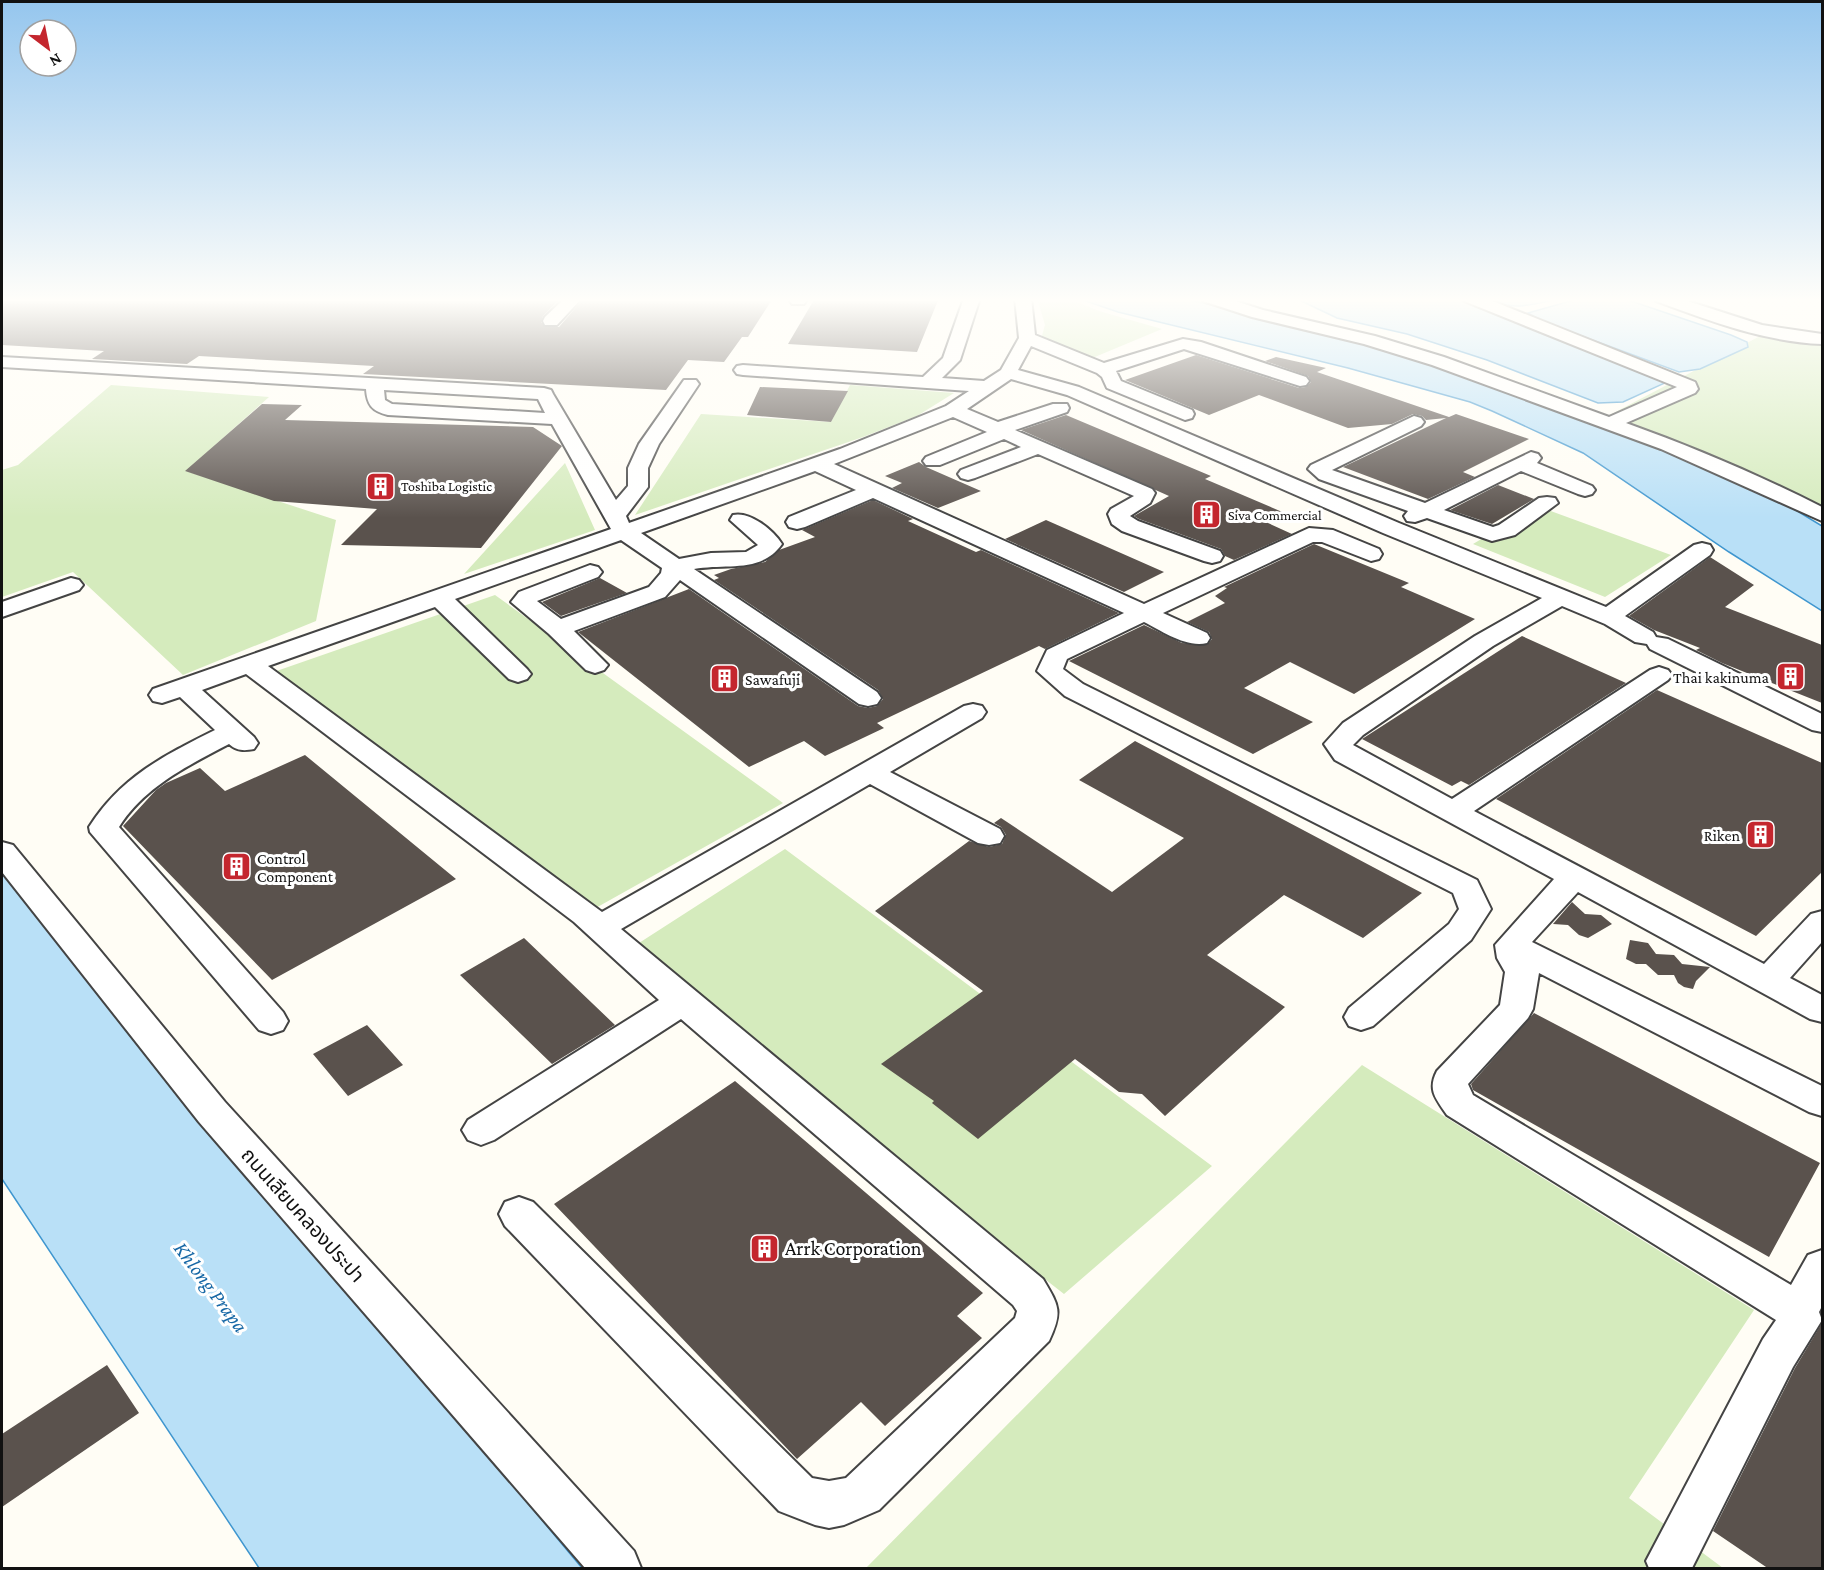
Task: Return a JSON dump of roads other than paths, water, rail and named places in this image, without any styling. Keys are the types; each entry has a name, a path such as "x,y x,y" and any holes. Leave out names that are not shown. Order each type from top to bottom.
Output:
{"street":[{"path":"159,371 375,384 376,403 388,409 558,419 619,523 674,567 868,698"},
{"path":"758,371 990,387"},
{"path":"927,383 938,371"},
{"path":"1106,371 1111,375 1113,384 1185,414"},
{"path":"1271,371 1300,381"},
{"path":"1465,371 1611,423 1767,488 1822,515"},
{"path":"1611,423 1689,389 1689,386 1652,371"},
{"path":"271,1021 105,832 104,827 118,807 154,774 238,738 173,691 439,597 619,523 816,464 904,432 953,410 1008,373 1073,391 1391,528 1611,618 1652,641 1822,724"},
{"path":"619,523 638,487 638,468 649,444 690,384"},
{"path":"933,461 1000,431 1060,408"},
{"path":"953,410 1145,493 1143,499 1119,514 1120,519 1130,526 1212,556"},
{"path":"1414,422 1318,469 1326,475 1492,534 1507,530 1547,503"},
{"path":"1652,428 1779,478 1767,488"},
{"path":"968,474 1038,447"},
{"path":"1361,1017 1460,932 1475,909 1466,887 1074,690 1050,671 1056,655 1309,536 1325,535 1363,550 1391,528 1525,461 1586,490"},
{"path":"816,464 1198,638"},
{"path":"797,522 874,490"},
{"path":"674,567 714,559 754,558 768,550 771,544 767,539 741,520"},
{"path":"1611,618 1609,616 1702,550"},
{"path":"558,629 657,592 672,575 674,567"},
{"path":"590,572 527,597 523,602 558,629 595,665"},
{"path":"2,610 71,585"},
{"path":"439,597 518,674"},
{"path":"1559,598 1484,641 1353,729 1338,744 1345,754 1822,1010"},
{"path":"249,664 585,914 683,1001 1028,1292 1038,1309 1034,1328 862,1494 836,1505 817,1504 796,1495 519,1214"},
{"path":"1452,812 1659,675"},
{"path":"599,928 973,712"},
{"path":"869,772 989,836"},
{"name":"ถนนเลียบคลองประปา","path":"2,852 212,1112 617,1569"},
{"path":"1510,945 1574,877"},
{"path":"1768,981 1822,922"},
{"path":"1510,945 1822,1102"},
{"path":"1510,945 1513,957 1522,972 1516,1009 1450,1081 1451,1092 1460,1105 1798,1311 1801,1320 1778,1353 1670,1561"},
{"path":"481,1130 683,1001"},
{"path":"1798,1311 1822,1268"}],"water":[{"path":"1360,371 1451,371 1662,448 1774,497 1822,526 1822,611 1729,552 1583,453 1470,402"},
{"path":"1516,371 1649,371 1667,382 1623,402 1598,403"},
{"name":"Khlong Prapa","path":"2,873 582,1568 259,1568 2,1179"}],"place":[{"name":"Toshiba Logistic","path":"380,486"},
{"name":"Siva Commercial","path":"1207,515"},
{"name":"Thai kakinuma","path":"1790,677"},
{"name":"Sawafuji","path":"724,679"},
{"name":"Riken","path":"1761,835"},
{"name":"Control Component","path":"236,867"},
{"name":"Arrk Corporation","path":"764,1248"}]}
